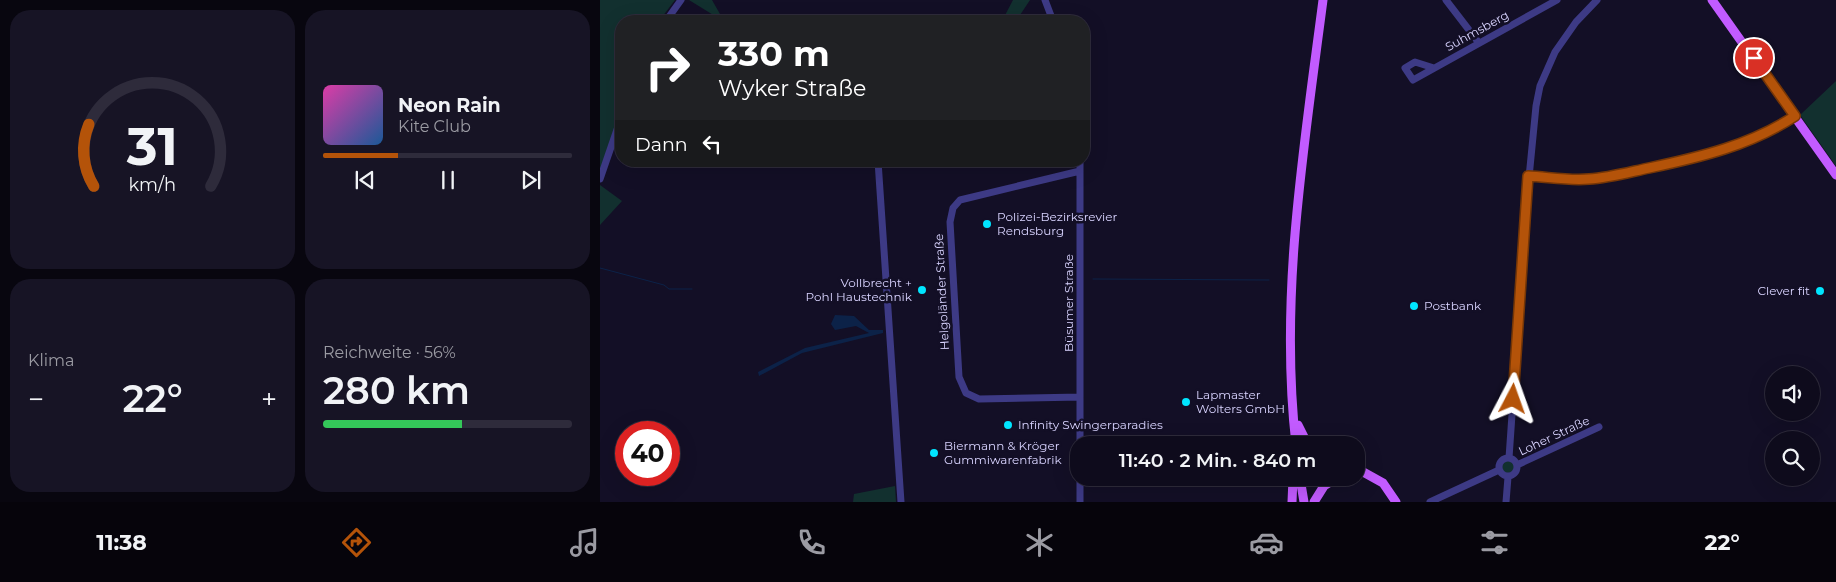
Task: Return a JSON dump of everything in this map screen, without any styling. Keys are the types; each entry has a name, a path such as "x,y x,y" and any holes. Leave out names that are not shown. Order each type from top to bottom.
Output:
{"main road":[{"path":"1295,436 1291,313 1296,219 1323,0"},
{"path":"1712,0 1836,175"},
{"path":"1293,412 1304,436"},
{"path":"1365,473 1383,483 1396,502"},
{"path":"1365,476 1380,486 1388,502"},
{"path":"1292,502 1293,486"},
{"path":"1301,486 1304,502"},
{"path":"1314,502 1324,486"}],"street":[{"path":"670,15 681,0"},
{"path":"1045,0 1051,15"},
{"path":"1446,0 1479,43"},
{"name":"Suhmsberg","path":"1434,68 1557,0"},
{"path":"1509,458 1528,176 1536,106 1547,68 1566,35 1595,0"},
{"path":"1528,176 1589,179 1683,161 1751,141 1795,116"},
{"path":"600,179 615,135"},
{"path":"878,167 901,502"},
{"name":"Büsumer Straße","path":"1080,167 1080,436"},
{"name":"Helgoländer Straße","path":"1080,171 960,200 953,208 950,222 959,377 966,393 979,399 1080,397"},
{"name":"Loher Straße","path":"1517,465 1599,427"},
{"path":"1430,502 1499,470 1502,461 1509,458 1515,461 1517,465 1515,474 1508,477 1503,476 1499,470"},
{"path":"1506,502 1508,477"},
{"path":"1080,486 1080,502"}],"green space":[{"path":"600,0 675,0 664,15 615,15 615,126 600,172"},
{"path":"689,0 712,0 721,15 713,15"},
{"path":"1013,0 1030,0 1020,15 1005,15"},
{"path":"1836,81 1836,166 1800,115"},
{"path":"600,185 622,201 600,225"},
{"path":"1506,461 1510,461 1514,467 1510,473 1506,473 1502,469 1502,465"},
{"path":"895,486 896,502 853,502 854,494"}],"water":[{"path":"835,315 854,316 869,330 883,330 883,333 802,353 759,376 758,372 805,348 869,333 856,326 835,330 831,324"}],"waterway":[{"path":"600,268 664,285 669,289 692,289"},
{"path":"1093,279 1269,280"}],"place":[{"name":"Polizei-Bezirksrevier Rendsburg","path":"987,224"},
{"name":"Vollbrecht + Pohl Haustechnik","path":"922,290"},
{"name":"Clever fit","path":"1820,291"},
{"name":"Postbank","path":"1414,306"},
{"name":"Lapmaster Wolters GmbH","path":"1186,402"},
{"name":"Infinity Swingerparadies","path":"1008,425"},
{"name":"Biermann & Kröger Gummiwarenfabrik","path":"934,453"}],"route":[{"path":"1513,399 1528,176 1589,179 1638,171 1683,161 1751,141 1780,126 1795,116 1754,58"}]}
